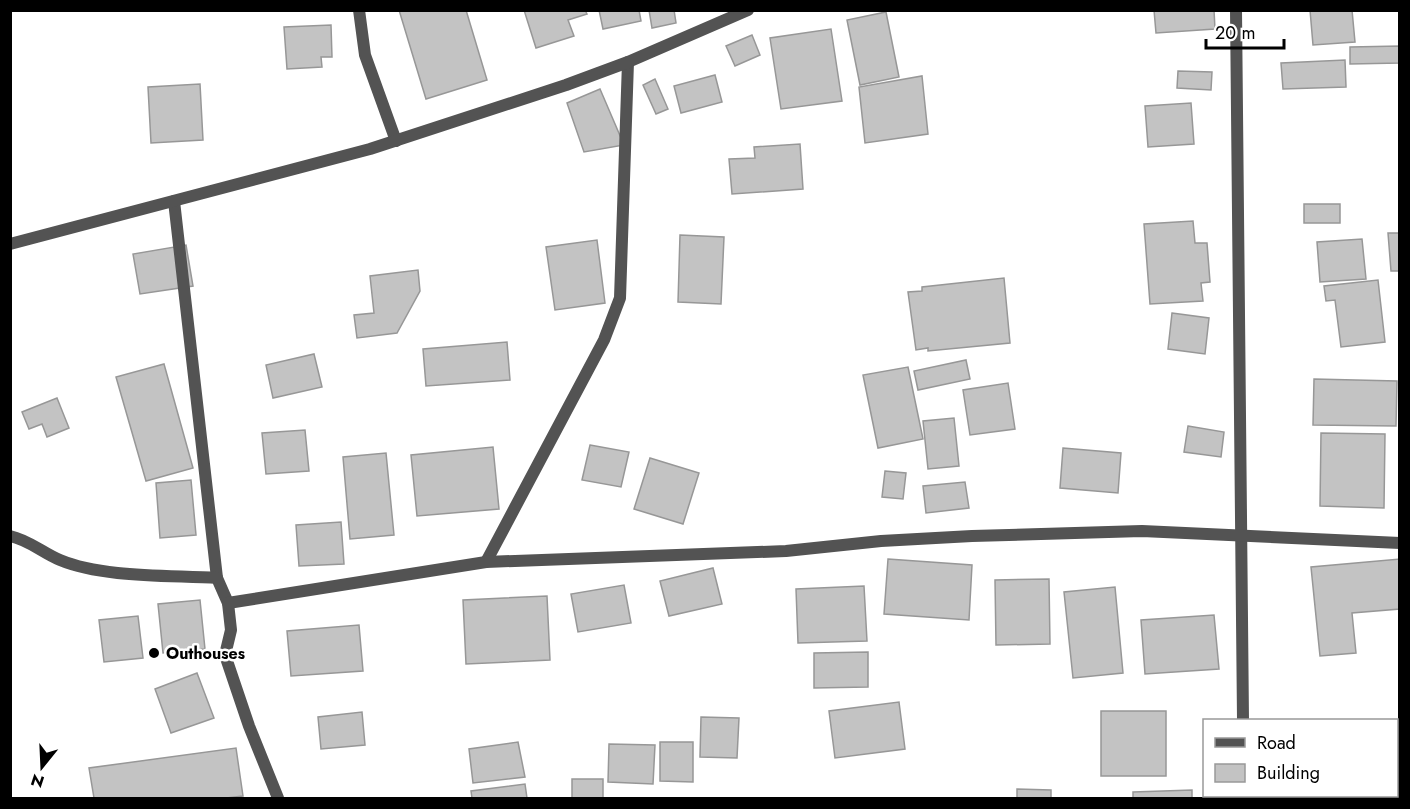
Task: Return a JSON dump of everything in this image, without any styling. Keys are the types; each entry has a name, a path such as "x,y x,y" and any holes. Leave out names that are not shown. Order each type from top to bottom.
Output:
{"street":[{"path":"359,10 365,55 396,141"},
{"path":"10,244 396,141 628,62 748,10"},
{"path":"1236,10 1243,719"},
{"path":"486,562 604,340 620,298 628,62"},
{"path":"174,201 217,578 228,603 231,630 225,655 249,726 278,798"},
{"path":"228,603 486,562 786,551 881,541 1142,531 1400,543"},
{"path":"10,536 22,539 60,560 99,572 217,578"}],"building":[{"path":"399,10 466,10 487,80 426,99"},
{"path":"524,10 585,10 587,14 568,20 574,36 536,48"},
{"path":"599,10 639,10 641,21 603,29"},
{"path":"649,10 674,10 676,23 652,28"},
{"path":"1154,10 1214,10 1215,29 1156,33"},
{"path":"1310,10 1352,10 1355,42 1313,45"},
{"path":"886,12 899,77 860,85 847,20"},
{"path":"331,25 332,57 321,57 322,67 287,69 284,27"},
{"path":"831,29 842,101 781,109 770,38"},
{"path":"752,35 760,55 735,66 726,46"},
{"path":"1400,46 1400,63 1350,64 1350,47"},
{"path":"1345,60 1346,87 1283,89 1281,63"},
{"path":"1178,71 1212,72 1211,90 1177,88"},
{"path":"715,75 722,102 681,113 674,86"},
{"path":"922,76 928,134 865,143 859,87"},
{"path":"655,79 668,109 656,114 643,85"},
{"path":"200,84 203,140 151,143 148,87"},
{"path":"600,89 624,145 584,152 567,103"},
{"path":"1191,103 1194,144 1148,147 1145,106"},
{"path":"800,144 803,189 732,194 729,159 755,158 754,147"},
{"path":"1304,204 1340,204 1340,223 1304,223"},
{"path":"1193,221 1195,243 1207,243 1210,282 1201,283 1203,301 1150,304 1144,224"},
{"path":"1388,233 1400,233 1400,271 1391,271"},
{"path":"680,235 724,237 721,304 678,302"},
{"path":"1362,239 1366,279 1320,282 1317,242"},
{"path":"597,240 605,303 555,310 546,247"},
{"path":"186,245 193,286 140,294 133,254"},
{"path":"418,270 420,291 397,333 357,338 354,315 374,313 370,276"},
{"path":"1004,278 1010,343 928,351 928,348 916,350 908,292 922,291 922,287"},
{"path":"1378,280 1385,342 1341,347 1335,300 1326,301 1324,286"},
{"path":"1172,313 1209,318 1205,354 1168,349"},
{"path":"507,342 510,380 426,386 423,349"},
{"path":"314,354 322,387 273,398 266,365"},
{"path":"966,360 970,379 918,390 914,371"},
{"path":"164,364 193,468 146,481 116,377"},
{"path":"908,367 923,439 878,448 863,375"},
{"path":"1314,379 1397,381 1396,426 1313,425"},
{"path":"1008,383 1015,429 970,435 963,390"},
{"path":"57,398 69,428 47,437 42,424 29,429 22,412"},
{"path":"954,418 959,466 928,469 923,421"},
{"path":"1188,426 1224,432 1221,457 1184,452"},
{"path":"305,430 309,471 266,474 262,433"},
{"path":"1321,433 1385,434 1384,508 1320,506"},
{"path":"590,445 629,452 621,487 582,480"},
{"path":"493,447 499,509 417,516 411,455"},
{"path":"1063,448 1121,453 1118,493 1060,488"},
{"path":"386,453 394,535 350,539 343,457"},
{"path":"650,458 699,473 683,524 634,509"},
{"path":"885,471 906,473 903,499 882,497"},
{"path":"191,480 196,535 160,538 156,483"},
{"path":"965,482 969,508 926,513 923,486"},
{"path":"341,522 344,564 299,566 296,525"},
{"path":"888,559 972,565 969,620 884,614"},
{"path":"1400,559 1400,609 1352,613 1356,653 1320,656 1311,567"},
{"path":"713,568 722,604 669,616 660,581"},
{"path":"1049,579 1050,644 996,645 995,580"},
{"path":"624,585 631,623 578,632 571,594"},
{"path":"864,586 867,641 798,643 796,589"},
{"path":"1115,587 1123,673 1073,678 1064,592"},
{"path":"547,596 550,660 466,664 463,600"},
{"path":"200,600 205,649 163,653 158,604"},
{"path":"1214,615 1219,669 1145,674 1141,620"},
{"path":"138,616 143,658 104,662 99,620"},
{"path":"359,625 363,671 291,676 287,631"},
{"path":"868,652 868,687 814,688 814,653"},
{"path":"197,673 214,718 171,733 155,689"},
{"path":"899,702 905,749 835,758 829,711"},
{"path":"1101,711 1166,711 1166,776 1101,776"},
{"path":"362,712 365,745 321,749 318,717"},
{"path":"701,717 739,718 737,758 700,757"},
{"path":"518,742 525,777 473,783 469,749"},
{"path":"660,742 693,742 693,782 660,781"},
{"path":"609,744 655,745 653,784 608,782"},
{"path":"236,748 243,796 94,798 89,768"},
{"path":"572,779 603,779 603,798 572,798"},
{"path":"525,784 527,798 472,798 471,791"},
{"path":"1017,789 1051,790 1051,798 1017,798"},
{"path":"1192,790 1192,798 1133,798 1133,792"}],"place":[{"name":"Outhouses","path":"154,653"}]}
